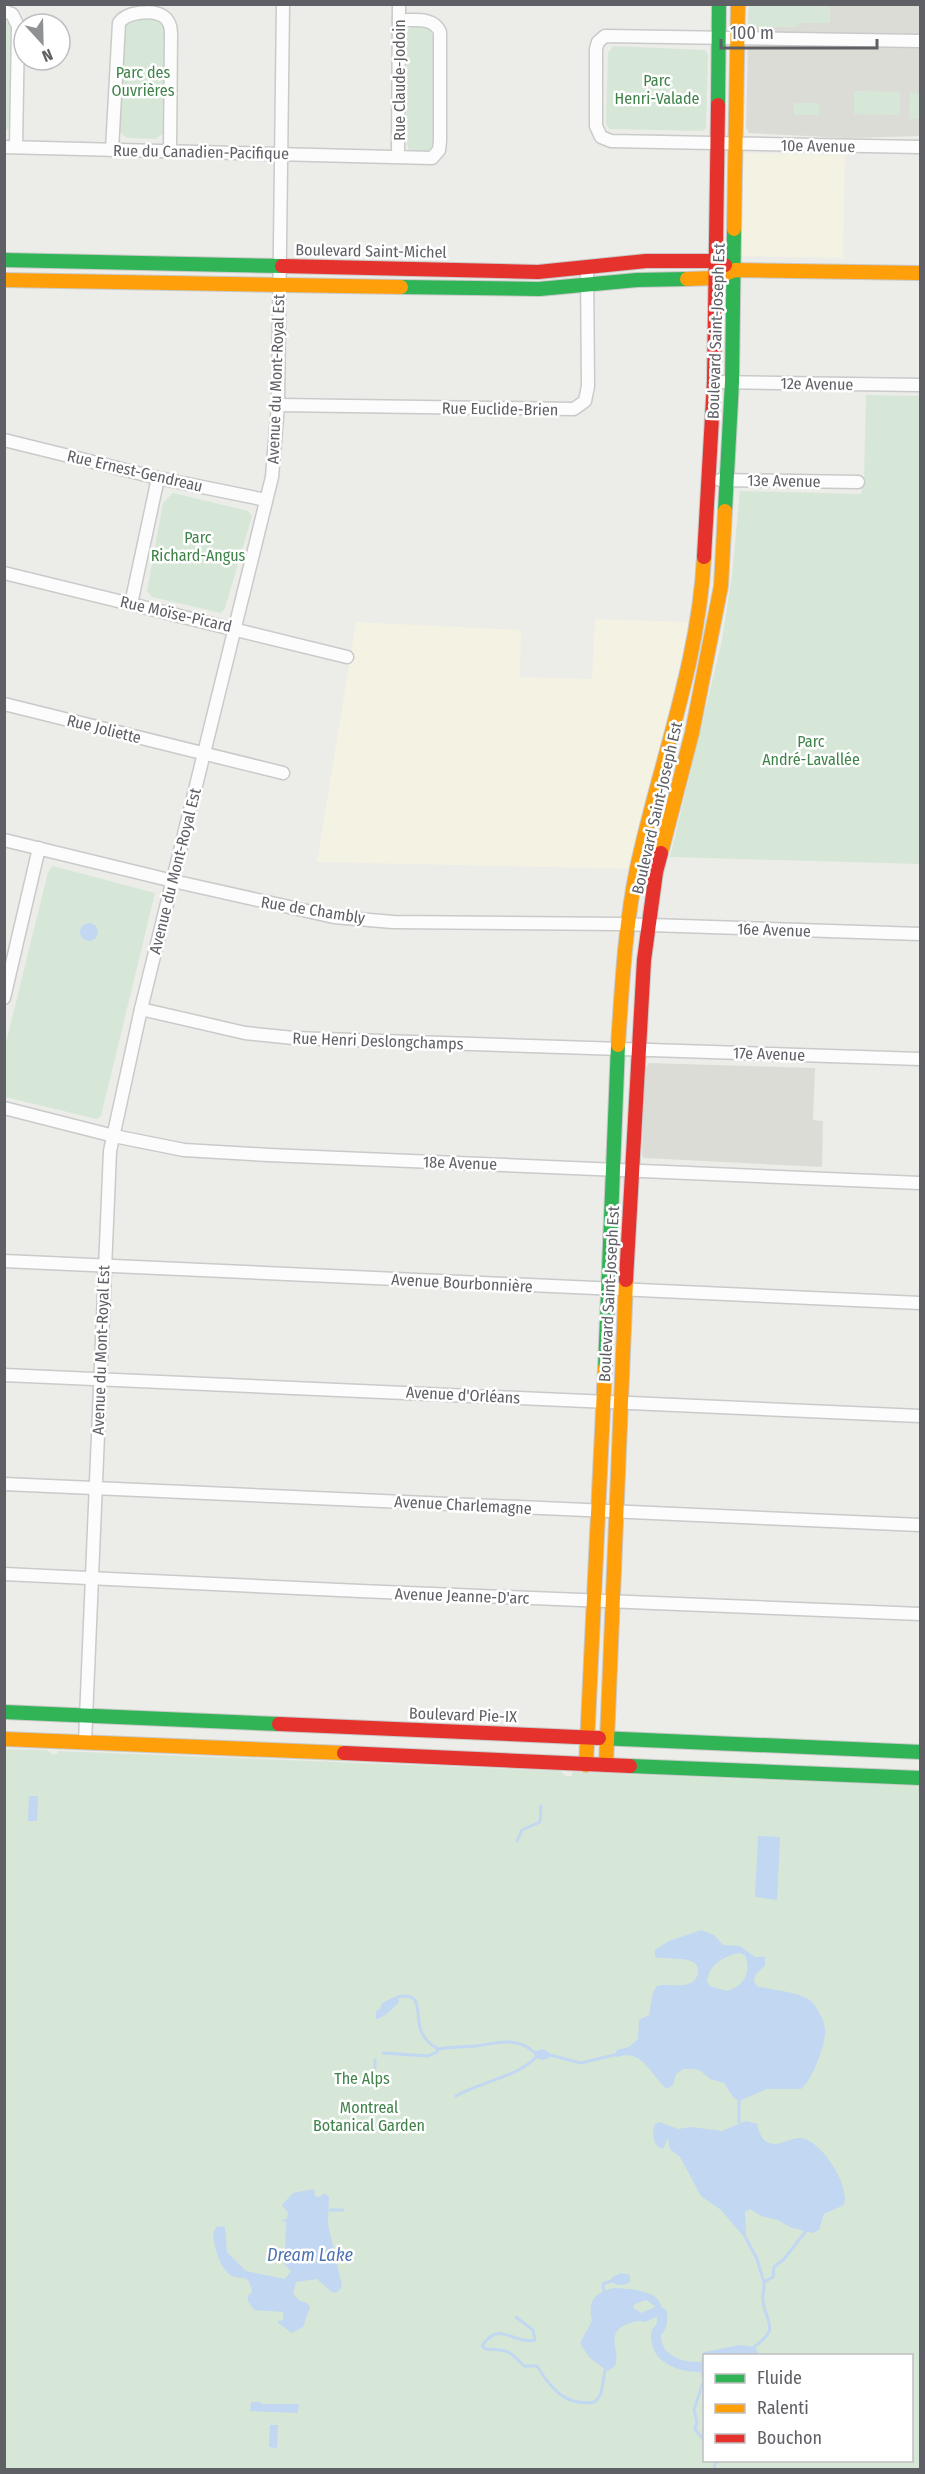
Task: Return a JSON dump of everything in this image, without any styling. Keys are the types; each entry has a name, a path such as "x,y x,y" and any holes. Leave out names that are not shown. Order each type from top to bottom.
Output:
{"main road":[{"name":"Boulevard Saint-Joseph Est","path":"586,1765 618,1049 628,925 647,825 674,724 703,584 714,382 719,4"},
{"name":"Boulevard Saint-Joseph Est","path":"606,1765 637,1049 648,925 658,864 692,733 721,586 732,382 738,4"},
{"name":"Boulevard Saint-Michel","path":"4,260 538,272 646,261 715,261 735,270"},
{"name":"Boulevard Saint-Michel","path":"4,279 539,289 637,280 715,278 735,270 921,273"},
{"name":"Boulevard Pie-IX","path":"4,1712 921,1752"},
{"path":"4,1739 921,1778"}],"street":[{"name":"Avenue du Mont-Royal Est","path":"85,1742 90,1578 110,1152 141,1009 266,500 275,452 278,405 283,4"},
{"name":"Rue Claude-Jodoin","path":"398,156 399,4"},
{"path":"4,11 12,14 18,26 10,147"},
{"path":"112,150 119,23 121,19 132,14 157,14 167,20 171,33 170,151"},
{"name":"Rue du Canadien-Pacifique","path":"10,147 398,156 426,159 436,155 439,150 440,32 434,23 428,21 399,20"},
{"name":"10e Avenue","path":"718,37 610,35 601,38 596,49 596,126 601,137 611,141 921,147"},
{"path":"718,37 921,41"},
{"name":"Rue Euclide-Brien","path":"278,405 574,409 585,401 588,386 587,267"},
{"name":"12e Avenue","path":"714,382 921,385"},
{"name":"Rue Ernest-Gendreau","path":"4,440 158,478 266,500"},
{"path":"131,604 158,478"},
{"name":"13e Avenue","path":"710,480 858,482"},
{"name":"Rue Moïse-Picard","path":"4,573 347,657"},
{"name":"Rue Joliette","path":"4,704 283,773"},
{"name":"Rue de Chambly","path":"4,840 334,917 404,922 628,925"},
{"path":"4,998 39,848"},
{"name":"16e Avenue","path":"628,925 921,934"},
{"name":"Rue Henri Deslongchamps","path":"141,1009 245,1033 294,1038 618,1049"},
{"name":"17e Avenue","path":"618,1049 921,1059"},
{"name":"18e Avenue","path":"4,1108 114,1136 184,1149 269,1155 921,1183"},
{"name":"Avenue Bourbonnière","path":"4,1262 921,1303"},
{"name":"Avenue d'Orléans","path":"4,1375 921,1416"},
{"name":"Avenue Charlemagne","path":"4,1484 921,1525"},
{"name":"Avenue Jeanne-D'arc","path":"4,1574 921,1614"}],"shaded area":[{"path":"749,5 920,5 920,136 846,138 749,133 746,128"},
{"path":"741,153 845,155 843,258 740,256"},
{"path":"595,619 690,622 633,869 317,862 356,622 521,630 520,677 592,679"},
{"path":"649,1063 815,1068 813,1120 823,1121 822,1167 644,1158 642,1155 644,1069"}],"green space":[{"path":"749,5 830,5 830,23 797,23 797,27 754,27 748,24"},
{"path":"5,17 12,26 12,64 10,129 7,129 5,134"},
{"name":"Parc des Ouvrières","path":"133,20 156,21 165,30 164,133 155,139 127,138 120,132 122,31 124,25"},
{"path":"415,25 430,29 434,40 435,135 434,144 427,152 411,152 408,149 406,137 407,34 408,30"},
{"name":"Parc Henri-Valade","path":"613,46 705,50 708,55 706,129 702,131 609,129 606,123 608,53"},
{"path":"854,91 900,92 900,115 854,114"},
{"path":"910,93 920,93 920,119 909,119"},
{"path":"794,103 819,103 819,115 794,115"},
{"name":"Parc André-Lavallée","path":"866,395 920,396 920,864 670,857 722,640 732,575 740,491 861,494 864,480"},
{"name":"Parc Richard-Angus","path":"173,493 248,511 252,516 225,608 221,613 152,597 147,591 163,503"},
{"path":"53,866 155,893 101,1116 97,1119 5,1097 5,1047 48,872"},
{"name":"Montreal Botanical Garden","path":"5,1749 47,1750 52,1754 57,1754 58,1751 561,1771 565,1776 571,1776 573,1772 920,1786 920,2469 5,2469"}],"water":[{"path":"89,923 97,928 98,932 93,940 89,941 81,936 80,932 85,924"},
{"path":"29,1796 38,1796 37,1821 28,1821"},
{"path":"758,1836 780,1837 777,1900 755,1897"},
{"path":"701,1930 714,1935 723,1945 740,1946 755,1957 765,1957 765,1965 755,1975 754,1981 757,1986 800,1995 811,2001 824,2023 825,2036 814,2071 801,2089 767,2089 739,2101 733,2097 724,2083 710,2079 701,2071 683,2069 676,2074 673,2085 667,2089 646,2065 634,2056 617,2057 614,2055 617,2050 629,2047 638,2039 639,2020 649,2015 653,1992 657,1986 686,1984 693,1982 697,1977 697,1967 689,1960 655,1957 655,1950 669,1941","holes":["739,1953 745,1955 747,1973 738,1986 727,1991 709,1986 707,1980 709,1974 718,1962"]},
{"path":"398,1997 399,2002 385,2015 376,2019 376,2011 380,2009 382,2003"},
{"path":"542,2049 549,2052 550,2058 542,2060 535,2058 534,2052"},
{"path":"746,2121 757,2124 762,2138 769,2143 777,2144 797,2138 809,2141 833,2165 843,2187 844,2205 824,2214 819,2230 812,2233 790,2227 778,2220 761,2216 750,2209 745,2212 746,2237 744,2237 721,2210 701,2196 680,2157 670,2149 668,2138 663,2149 655,2143 653,2136 654,2125 659,2122 678,2129 691,2127 722,2131"},
{"name":"Dream Lake","path":"314,2189 315,2196 319,2197 325,2193 329,2197 328,2224 342,2286 339,2291 333,2293 317,2279 296,2282 293,2294 310,2307 303,2327 292,2333 278,2323 283,2320 283,2312 254,2310 248,2301 248,2296 252,2292 248,2280 232,2276 224,2268 216,2250 213,2233 217,2226 225,2227 227,2252 246,2271 285,2279 291,2271 282,2261 285,2254 286,2222 281,2220 287,2219 288,2213 282,2205 293,2193"},
{"path":"621,2273 630,2275 630,2282 620,2285 611,2281 612,2277"},
{"path":"613,2288 651,2294 661,2304 662,2311 660,2314 656,2307 646,2300 635,2304 633,2308 640,2312 645,2320 628,2324 619,2330 615,2337 617,2360 614,2366 607,2371 589,2357 580,2343 592,2321 591,2304 593,2300 600,2293"},
{"path":"740,2345 754,2347 759,2354 703,2354"},
{"path":"703,2355 703,2382 699,2367"},
{"path":"251,2402 299,2404 298,2413 250,2411"},
{"path":"270,2425 278,2425 277,2448 269,2447"}],"waterway":[{"path":"517,1841 522,1830 540,1822 541,1806"},
{"path":"383,2053 428,2056 437,2052 438,2049 421,2031 415,2001 406,1996 398,1997"},
{"path":"438,2049 513,2042 534,2052"},
{"path":"550,2055 581,2063 614,2055"},
{"path":"456,2096 508,2075 535,2058"},
{"path":"375,2060 375,2068"},
{"path":"739,2101 739,2122"},
{"path":"330,2210 343,2210"},
{"path":"754,2347 770,2330 763,2301 764,2282 773,2277 774,2267 784,2259 806,2231"},
{"path":"746,2238 757,2259 764,2282"},
{"path":"604,2291 603,2284 611,2281"},
{"path":"644,2317 658,2311"},
{"path":"662,2313 662,2325 656,2332 660,2351 677,2364 699,2367"},
{"path":"516,2317 533,2330 535,2340 527,2341 494,2334 482,2346 486,2349 508,2352 524,2366 537,2366 554,2389 576,2402 595,2402 601,2394 605,2370"},
{"path":"703,2382 694,2410 697,2422 695,2429 703,2439"},
{"path":"714,2469 716,2462"}],"traffic: fast":[{"path":"718,105 719,4"},
{"path":"725,511 732,382 734,229"},
{"path":"4,260 282,266"},
{"path":"401,287 539,289 637,280 687,279"},
{"path":"605,1368 618,1045"},
{"path":"4,1712 279,1724"},
{"path":"599,1738 920,1752"},
{"path":"630,1766 920,1778"}],"traffic: slow":[{"path":"734,229 738,4"},
{"path":"687,279 715,278 735,270 920,273"},
{"path":"4,280 401,287"},
{"path":"661,853 692,733 721,586 725,511"},
{"path":"618,1045 624,956 633,890 646,829 695,636 704,557"},
{"path":"606,1765 626,1280"},
{"path":"586,1765 605,1368"},
{"path":"4,1739 344,1753"}],"traffic: jam":[{"path":"704,557 714,382 718,105"},
{"path":"282,266 538,272 646,261 715,261 725,265"},
{"path":"626,1280 644,960 656,872 661,853"},
{"path":"279,1724 599,1738"},
{"path":"344,1753 630,1766"}],"park label":[{"name":"The Alps","path":"362,2078"}]}
